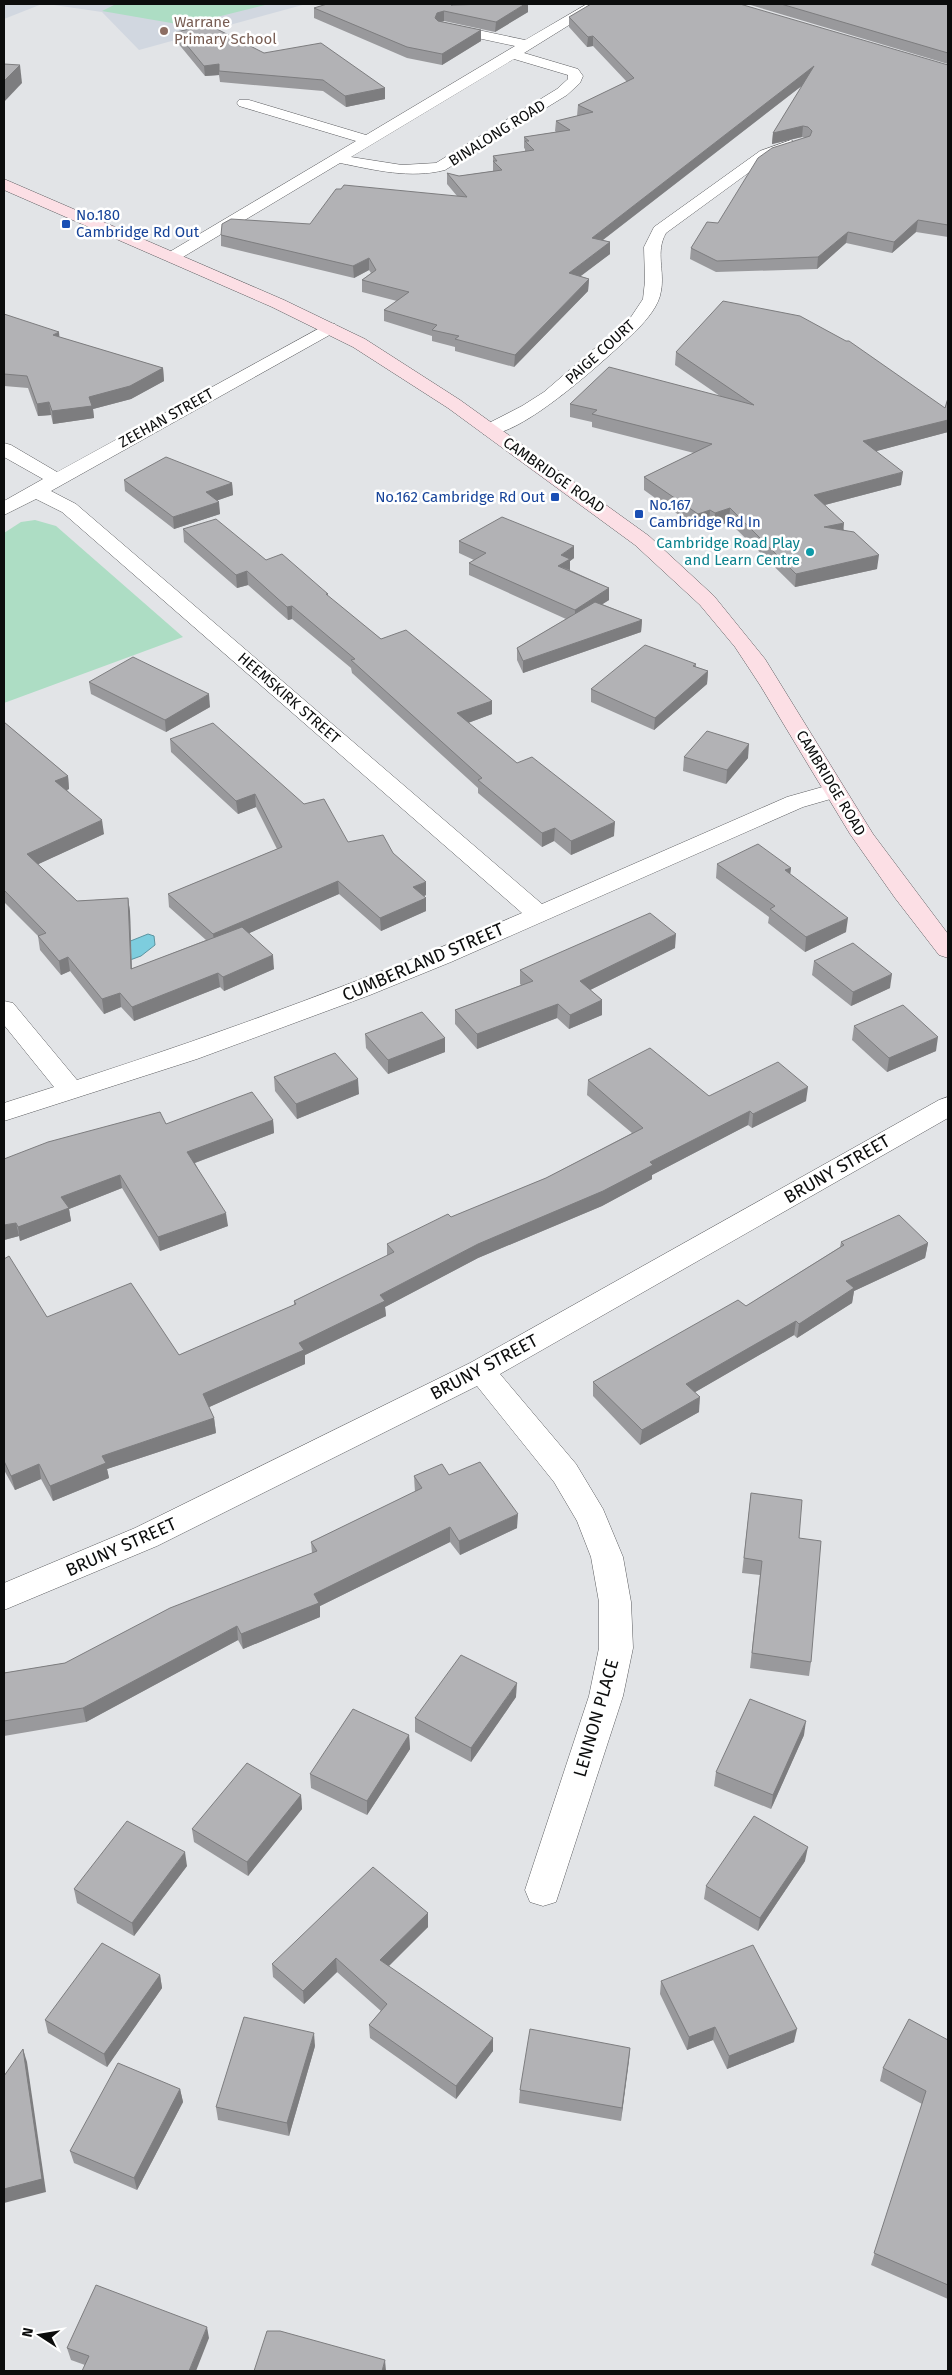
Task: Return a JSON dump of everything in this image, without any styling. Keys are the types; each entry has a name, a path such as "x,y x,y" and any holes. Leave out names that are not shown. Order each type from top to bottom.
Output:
{"main road":[{"name":"CAMBRIDGE ROAD","path":"4,184 329,328 391,362 623,524 662,556 728,624 758,665 833,791 902,893 948,950"}],"street":[{"path":"172,257 596,4"},
{"path":"444,27 528,44"},
{"name":"BINALONG ROAD","path":"340,158 406,171 424,171 440,167 562,92 576,80 576,76 568,69 512,54"},
{"path":"244,103 368,140"},
{"name":"PAIGE COURT","path":"490,430 522,414 550,396 627,330 642,313 654,287 653,239 660,230 765,154 785,146 802,143"},
{"name":"ZEEHAN STREET","path":"4,509 329,328"},
{"path":"4,449 29,465 57,479"},
{"name":"HEEMSKIRK STREET","path":"36,491 52,497 69,508 537,913"},
{"name":"CUMBERLAND STREET","path":"4,1112 70,1089 188,1053 270,1024 442,957 537,913 795,802 833,791"},
{"path":"4,1009 70,1089"},
{"name":"BRUNY STREET","path":"4,1597 146,1537 480,1371 948,1106"},
{"name":"LENNON PLACE","path":"480,1371 565,1473 592,1518 607,1557 615,1602 616,1648 606,1696 543,1890"}],"shaded area":[{"path":"4,4 42,4 4,19"},
{"name":"Warrane Primary School","path":"47,4 306,4 139,50 102,12"}],"green space":[{"path":"116,4 269,4 213,18 177,24 102,11"},
{"path":"35,520 56,526 183,637 4,703 4,533 21,522"}],"water":[{"path":"148,934 154,936 155,945 141,956 130,960 128,942"}],"building":[{"path":"327,4 525,4 496,22 444,11 437,13 435,18 438,21 481,30 442,54 407,47 314,8"},
{"path":"591,4 740,4 948,65 948,225 918,220 894,242 848,232 818,257 717,261 691,248 707,222 718,223 758,158 772,148 810,136 812,131 808,127 803,126 773,133 814,66 592,238 610,242 569,273 589,279 515,355 455,339 459,336 432,330 437,325 384,310 409,292 362,280 376,270 369,258 353,266 221,235 222,224 231,219 310,224 336,189 341,189 344,185 467,197 447,173 459,176 502,170 493,161 497,161 493,156 534,150 525,141 529,141 524,137 570,130 556,121 593,112 578,105 634,78 593,36 588,37 569,17"},
{"path":"781,4 948,4 948,53"},
{"path":"209,25 264,53 321,43 385,88 345,96 323,80 219,71 219,64 204,66 176,32"},
{"path":"4,64 20,65 4,81"},
{"path":"723,301 800,316 849,341 945,408 948,398 948,420 863,441 903,472 814,495 844,523 824,527 854,532 879,555 796,574 730,508 715,513 710,510 698,514 644,477 712,444 592,414 597,410 570,404 609,367 754,405 676,352"},
{"path":"4,314 59,332 53,335 163,368 130,386 89,397 92,406 52,411 49,402 37,404 27,376 4,374"},
{"path":"166,457 232,483 206,492 219,502 173,517 124,480"},
{"path":"502,517 574,546 561,555 570,559 558,566 609,588 575,610 469,563 486,553 459,541"},
{"path":"216,519 266,560 282,554 328,594 326,594 381,639 406,630 492,701 457,713 517,763 532,757 615,822 571,841 555,828 542,833 478,780 482,778 351,660 355,659 292,606 287,607 247,571 236,575 183,529"},
{"path":"595,602 642,620 523,661 517,648"},
{"path":"645,645 696,664 693,666 708,671 655,718 591,689"},
{"path":"133,657 209,694 165,720 89,682"},
{"path":"4,722 68,776 55,781 102,820 27,854 77,901 128,898 131,969 242,927 273,955 223,977 218,973 132,1007 120,993 102,999 68,957 59,961 38,936 46,933 4,890"},
{"path":"213,723 304,804 324,799 348,842 383,835 393,853 426,882 413,887 426,898 380,918 338,881 213,934 168,894 282,847 255,794 236,801 170,739"},
{"path":"707,731 749,744 727,770 684,757"},
{"path":"758,844 791,868 785,870 848,918 806,937 770,909 775,906 717,864"},
{"path":"650,913 676,934 580,981 602,1000 570,1015 558,1004 477,1034 455,1010 533,981 520,970"},
{"path":"853,943 892,974 853,992 814,961"},
{"path":"903,1005 938,1037 889,1058 854,1026"},
{"path":"422,1012 445,1038 388,1060 365,1034"},
{"path":"650,1048 709,1096 778,1062 808,1087 753,1114 750,1111 650,1162 653,1165 603,1191 478,1244 380,1295 385,1301 299,1343 304,1350 203,1394 214,1418 102,1456 106,1463 50,1486 39,1464 11,1476 4,1461 4,1259 9,1256 47,1317 131,1283 179,1355 296,1304 294,1301 394,1252 387,1244 448,1214 451,1217 546,1178 643,1128 588,1080"},
{"path":"335,1053 358,1079 296,1104 274,1077"},
{"path":"252,1092 273,1120 187,1152 226,1213 158,1237 120,1175 61,1197 69,1208 18,1227 16,1223 4,1225 4,1159 48,1142 160,1112 166,1124"},
{"path":"899,1215 928,1243 846,1281 854,1288 799,1324 796,1321 686,1384 700,1397 642,1430 593,1382 738,1300 746,1306 844,1245 841,1242"},
{"path":"480,1462 518,1514 459,1541 450,1527 314,1594 319,1603 241,1634 237,1626 83,1708 4,1721 4,1673 65,1663 170,1608 317,1551 311,1542 422,1488 414,1476 442,1464 449,1475"},
{"path":"751,1493 802,1500 799,1538 821,1541 811,1662 752,1653 762,1561 744,1558"},
{"path":"461,1655 517,1683 471,1748 415,1718"},
{"path":"750,1699 806,1721 773,1795 716,1772"},
{"path":"353,1709 409,1735 367,1801 310,1774"},
{"path":"247,1763 301,1795 247,1862 192,1829"},
{"path":"754,1816 808,1847 760,1918 706,1886"},
{"path":"127,1821 185,1852 132,1923 74,1889"},
{"path":"373,1867 428,1913 380,1960 493,2038 456,2086 369,2025 387,2004 336,1958 303,1991 272,1964"},
{"path":"102,1943 160,1975 104,2054 45,2020"},
{"path":"753,1945 797,2029 729,2056 715,2027 689,2037 661,1981"},
{"path":"244,2017 314,2033 287,2123 216,2107"},
{"path":"909,2019 948,2040 948,2285 874,2253 926,2091 883,2068"},
{"path":"530,2029 630,2048 622,2108 520,2090"},
{"path":"23,2049 42,2179 4,2189 4,2076"},
{"path":"118,2063 180,2089 134,2178 70,2151"},
{"path":"96,2285 207,2327 189,2371 82,2371 89,2356 67,2348"},
{"path":"267,2331 280,2331 385,2360 382,2371 254,2371"}],"place":[{"name":"Warrane Primary School","path":"164,31"},
{"name":"No.180 Cambridge Rd Out","path":"66,224"},
{"name":"No.162 Cambridge Rd Out","path":"555,497"},
{"name":"No.167 Cambridge Rd In","path":"639,514"},
{"name":"Cambridge Road Play and Learn Centre","path":"810,552"}]}
